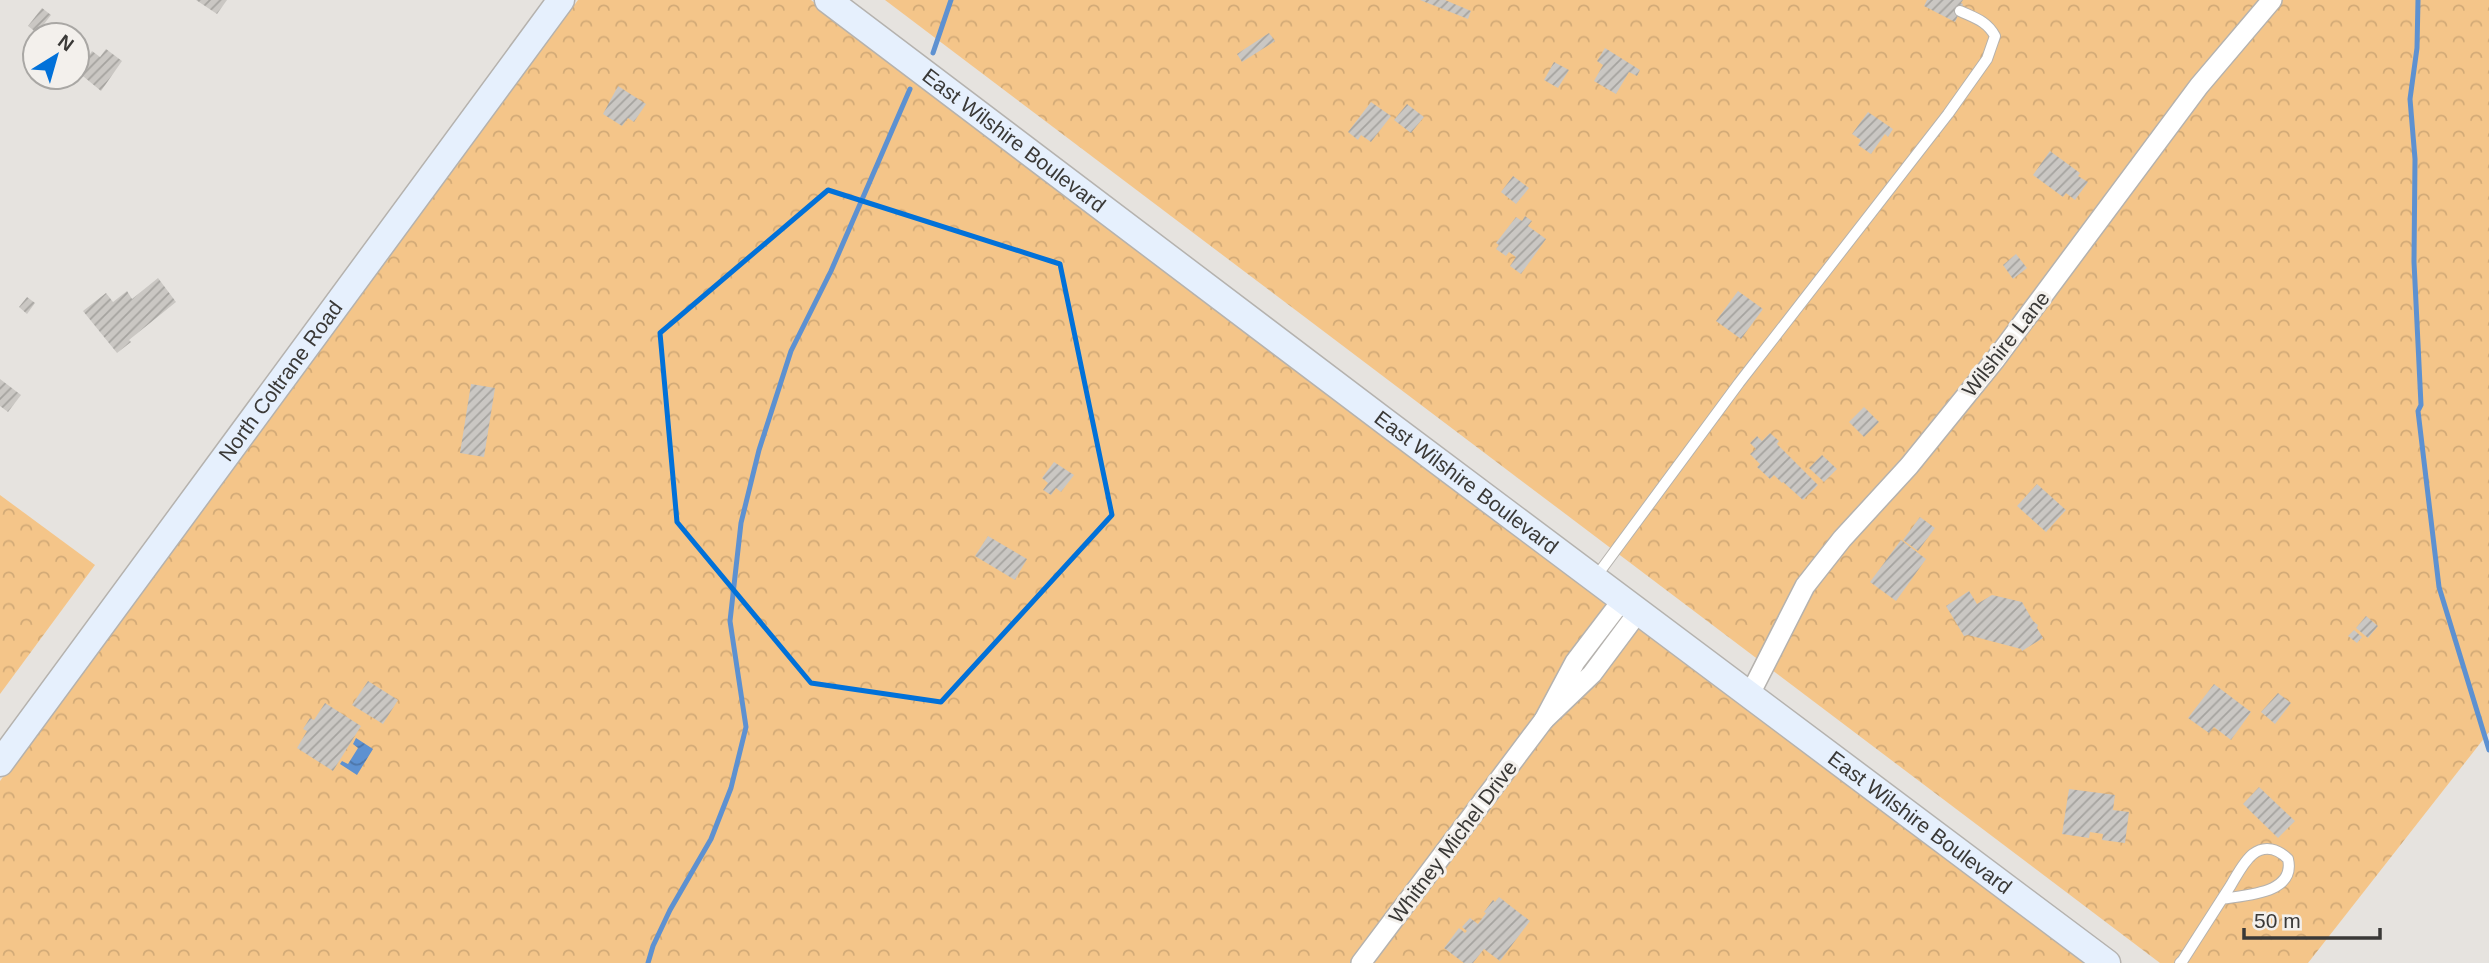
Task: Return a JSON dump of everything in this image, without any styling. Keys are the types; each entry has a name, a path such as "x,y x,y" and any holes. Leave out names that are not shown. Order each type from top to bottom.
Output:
{"street":[{"name":"North Coltrane Road","path":"0,763 561,0"},
{"name":"East Wilshire Boulevard","path":"828,0 2107,963"},
{"name":"Wilshire Lane","path":"1750,694 1805,586 1996,360 2199,86 2272,0"},
{"name":"Whitney Michel Drive","path":"1361,963 1544,720 1575,662 1631,605"}],"lane":[{"path":"1594,578 1739,383 1948,114 1987,59 1995,36 1984,21 1961,11"},
{"path":"2180,963 2222,899 2252,855 2262,849 2273,849 2288,859 2288,874 2283,882 2265,891 2222,899"}],"highlighted area":[{"path":"828,190 1060,264 1112,515 941,702 811,683 677,522 660,333"}],"green space":[{"path":"578,0 811,0 2089,963 0,963 0,781"},
{"path":"885,0 2489,0 2489,732 2308,963 2160,963"},
{"path":"0,495 95,565 0,694"}],"water":[{"path":"356,738 373,749 357,775 340,764 342,761 348,764 358,748 353,744"}],"building":[{"path":"196,0 227,0 217,14"},
{"path":"1420,0 1445,0 1471,11 1468,19"},
{"path":"1927,0 1963,0 1963,4 1955,22 1924,6"},
{"path":"42,8 51,15 46,21 32,21"},
{"path":"1269,33 1275,41 1242,62 1237,54"},
{"path":"1605,48 1640,70 1637,76 1629,72 1616,94 1594,81 1603,65 1597,61"},
{"path":"106,49 122,61 101,91 91,83 91,52 100,57"},
{"path":"1554,62 1569,70 1558,88 1544,80"},
{"path":"618,86 646,104 634,122 628,118 622,126 603,114"},
{"path":"1371,102 1391,116 1371,142 1361,135 1358,140 1348,132"},
{"path":"1407,104 1424,117 1411,133 1394,120"},
{"path":"1868,112 1893,129 1888,137 1885,134 1871,154 1858,145 1861,140 1852,134"},
{"path":"2050,151 2088,182 2075,200 2066,193 2063,197 2033,175"},
{"path":"1513,176 1529,188 1516,204 1501,192"},
{"path":"1525,216 1532,221 1528,226 1546,239 1521,274 1510,266 1516,257 1509,252 1506,256 1496,249 1499,245 1496,243 1516,217 1522,221"},
{"path":"2016,254 2027,268 2013,279 2003,265"},
{"path":"158,278 176,302 117,353 83,311 106,293 113,302 127,291 132,299"},
{"path":"1738,291 1763,309 1741,339 1716,321"},
{"path":"27,297 35,303 27,314 19,307"},
{"path":"0,379 21,395 8,412 0,406"},
{"path":"471,384 495,388 484,457 460,453"},
{"path":"1864,407 1879,422 1864,437 1849,422"},
{"path":"1770,433 1779,441 1777,444 1818,485 1803,500 1774,475 1770,479 1757,467 1760,464 1750,454 1756,449 1750,443 1757,436 1762,441"},
{"path":"1822,455 1837,469 1824,482 1809,468"},
{"path":"1054,462 1074,475 1061,492 1056,488 1051,495 1043,490 1048,483 1042,478"},
{"path":"2037,484 2066,510 2046,532 2017,506"},
{"path":"1920,517 1935,528 1918,551 1903,540"},
{"path":"988,536 1027,559 1015,580 975,556"},
{"path":"1901,540 1926,559 1896,601 1870,582"},
{"path":"1969,591 1977,604 1992,595 2022,602 2038,625 2043,638 2022,651 1964,636 1946,606"},
{"path":"2366,616 2378,626 2368,638 2356,628"},
{"path":"2354,630 2362,637 2357,643 2348,636"},
{"path":"368,681 398,700 383,724 352,705"},
{"path":"2214,684 2251,712 2231,740 2214,727 2209,733 2188,718"},
{"path":"2278,693 2291,703 2275,724 2261,712"},
{"path":"325,703 361,726 333,771 297,748 307,731 303,729 310,718 314,720"},
{"path":"2259,787 2295,821 2278,838 2243,804"},
{"path":"2069,789 2115,795 2113,810 2129,812 2125,843 2102,840 2103,834 2090,832 2089,838 2062,834"},
{"path":"1499,897 1530,921 1500,961 1484,949 1473,963 1464,963 1444,948 1459,928 1465,933 1467,931 1462,927 1470,918 1478,924 1493,900 1495,902"}],"waterway":[{"path":"933,53 951,0"},
{"path":"2418,0 2417,48 2410,99 2415,159 2414,262 2421,405 2418,411 2439,587 2489,750"},
{"path":"648,963 670,910 711,839 731,788 746,727 730,621 741,523 759,450 791,351 831,271 910,89"}]}
